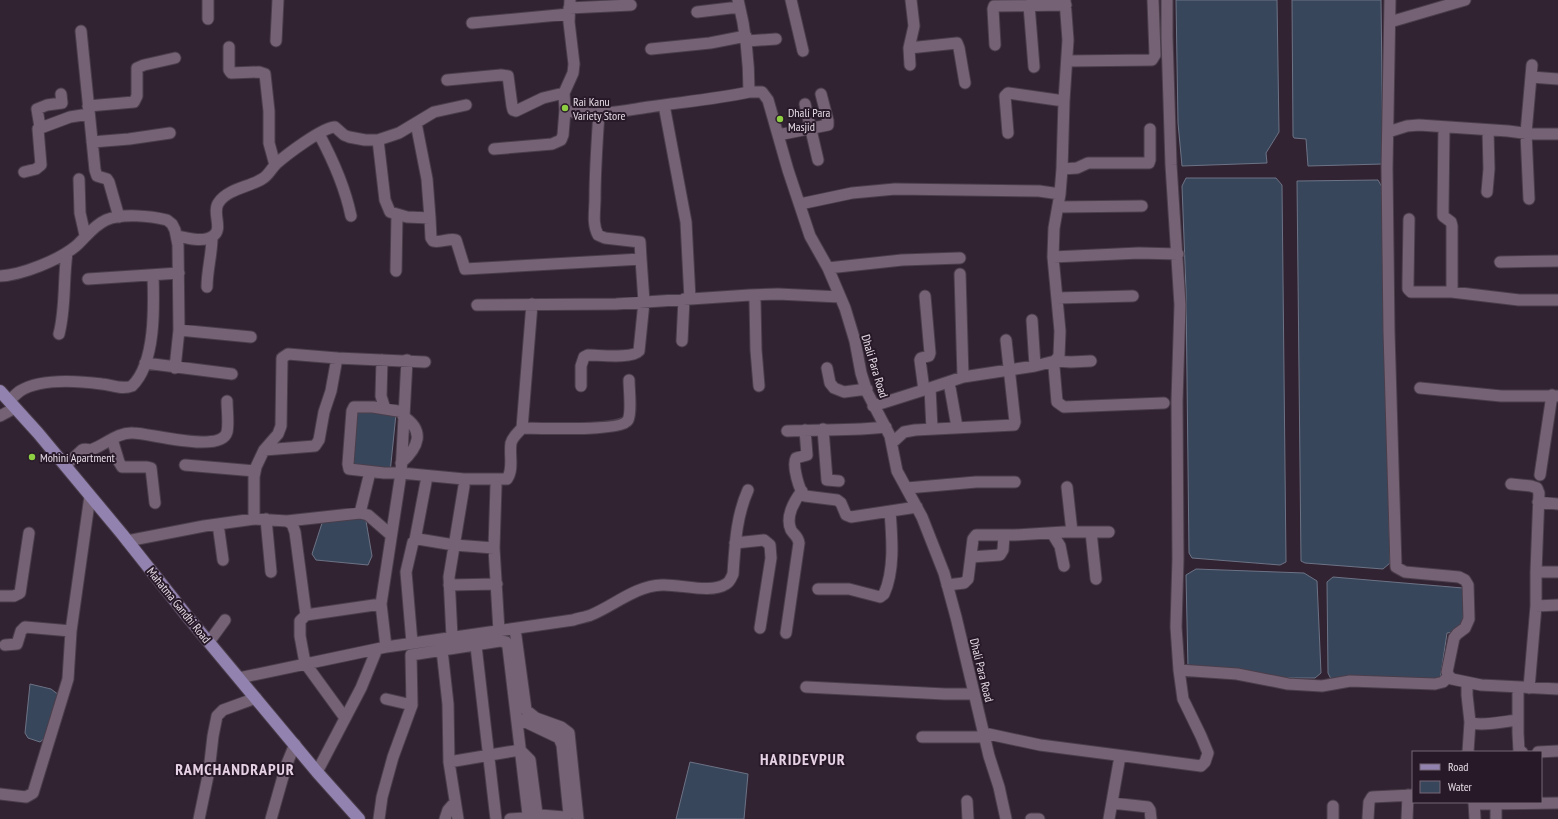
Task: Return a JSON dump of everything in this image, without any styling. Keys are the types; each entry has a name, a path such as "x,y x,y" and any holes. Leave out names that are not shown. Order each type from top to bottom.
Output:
{"main road":[{"name":"Mahatma Gandhi Road","path":"0,391 38,433 317,772 359,819"}],"street":[{"path":"208,0 208,19"},
{"path":"276,42 278,0"},
{"path":"791,0 803,51"},
{"path":"910,65 909,48 914,26 911,0"},
{"path":"1067,61 1152,60 1155,55 1153,0"},
{"path":"922,736 985,735 1040,745 1201,766 1205,762 1208,753 1183,699 1176,627 1178,559 1177,401 1180,305 1178,254 1171,165 1167,0"},
{"path":"1390,0 1387,168 1389,324 1396,567 1405,572 1459,577 1465,580 1468,585 1469,619 1465,628 1457,634 1452,644 1447,672 1452,679 1467,683 1558,689"},
{"path":"1390,22 1465,0"},
{"path":"995,45 994,6 1066,2 1068,35 1062,169 1060,194 1054,228 1053,257 1060,350 1054,367 1057,402 1064,407 1164,403"},
{"path":"565,110 572,112 599,113 723,98 749,92 749,66 746,38 738,3 697,12"},
{"path":"472,23 569,7 631,5"},
{"path":"1029,5 1034,67"},
{"path":"494,148 558,142 561,140 563,135 565,110 564,93 573,73 574,64 569,7"},
{"path":"80,31 96,173 100,177 107,179 119,217"},
{"path":"651,49 746,38 776,39"},
{"path":"909,48 956,43 959,48 965,83"},
{"path":"229,47 229,70 231,73 259,72 265,74 269,111 269,143 275,165"},
{"path":"40,127 89,110 134,102 137,96 137,68 175,58"},
{"path":"1529,199 1526,133 1532,65"},
{"path":"447,80 501,75 508,76 512,106 513,110 516,111 543,98 564,93"},
{"path":"1531,77 1558,79"},
{"name":"Dhali Para Road","path":"749,92 762,92 765,95 810,236 828,268 840,297 854,341 861,373 873,406 886,427 892,443 897,471 917,507 936,550 947,585 1006,819"},
{"path":"1008,132 1006,94 1008,93 1064,101"},
{"path":"24,172 36,169 41,165 37,132 40,127 37,109 47,105 62,103 62,94"},
{"path":"778,135 826,127 828,123 821,94"},
{"path":"805,104 818,160"},
{"path":"207,288 207,276 212,256 212,237 216,232 216,208 218,203 224,197 263,178 275,165 329,128 335,127 349,138 378,140 394,135 416,124 434,112 466,105"},
{"path":"664,105 686,222 687,299 682,341"},
{"path":"581,386 582,361 584,357 588,355 629,356 637,354 639,351 644,302 640,242 605,238 598,235 594,222 599,113"},
{"path":"416,124 427,179 431,238 433,241 437,242 454,239 456,240 465,269 641,260"},
{"path":"1388,132 1407,126 1419,125 1558,134"},
{"path":"1444,126 1443,216 1451,222 1452,226 1452,292"},
{"path":"1062,169 1077,168 1088,163 1149,163 1150,129"},
{"path":"1487,192 1489,169 1488,130"},
{"path":"92,142 170,133"},
{"path":"319,134 339,175 351,216"},
{"path":"378,140 385,200 390,212 407,217 430,218"},
{"path":"79,179 80,213 86,235"},
{"path":"800,204 852,193 895,189 1038,191 1060,194"},
{"path":"1058,206 1142,206"},
{"path":"396,271 397,215"},
{"path":"0,276 22,272 67,253 86,235 106,220 127,216 167,220 172,224 177,236 179,273 179,330 175,368"},
{"path":"1409,219 1409,291 1452,292 1519,300 1558,300"},
{"path":"177,236 196,240 212,237"},
{"path":"59,334 64,311 64,272 67,253"},
{"path":"1053,257 1139,253 1178,254"},
{"path":"828,268 895,260 960,258"},
{"path":"1500,262 1558,261"},
{"path":"88,279 179,273"},
{"path":"0,416 12,405 21,391 32,386 46,383 81,382 128,388 135,384 145,364 150,345 154,312 153,274"},
{"path":"960,274 963,377"},
{"path":"477,305 644,302 778,294 840,297"},
{"path":"750,296 754,297 755,301 756,350 759,386"},
{"path":"926,296 930,353 929,356 921,358 920,360 927,389 932,429"},
{"path":"1057,298 1133,296"},
{"path":"404,414 385,409 356,406 352,410 348,467 351,470 370,472 401,468 464,479 508,479 510,475 511,444 514,436 522,428 532,304"},
{"path":"1032,320 1035,366"},
{"path":"179,330 251,337"},
{"path":"892,443 904,432 957,427 1014,425 1006,340"},
{"path":"254,519 255,471 264,450 278,434 281,426 282,358 284,356 288,354 425,362"},
{"path":"264,450 315,446 319,440 324,412 331,391 337,358"},
{"path":"382,360 381,396 385,409"},
{"path":"317,772 381,648 381,604 401,468 407,360"},
{"path":"873,406 963,377 1035,366 1055,361 1091,361"},
{"path":"145,364 232,374"},
{"path":"827,368 830,383 834,388 844,392 867,389"},
{"path":"522,428 575,429 624,424 628,421 630,415 629,380"},
{"path":"949,382 957,427"},
{"path":"1420,388 1501,396 1555,396 1540,475"},
{"path":"65,466 82,450 92,450 125,434 133,433 198,442 216,441 224,437 227,432 227,401"},
{"path":"787,431 823,429 866,430 886,427"},
{"path":"823,429 827,480 839,481"},
{"path":"805,430 808,455 796,458 794,463 803,495 809,498 839,501 847,517 859,517 917,507"},
{"path":"112,439 122,467 149,467 152,470 155,503"},
{"path":"185,465 255,471"},
{"path":"360,513 370,472"},
{"path":"412,643 406,572 413,542 415,540 426,482"},
{"path":"907,488 976,482 1015,482"},
{"path":"1511,484 1531,486 1537,488 1539,493 1536,606 1518,720 1519,751"},
{"path":"452,636 449,585 464,486"},
{"path":"496,486 494,548 499,632"},
{"path":"1067,487 1072,532"},
{"path":"239,678 381,648 452,636 499,632 573,620 592,615 633,593 650,586 663,585 712,588 726,584 733,574 735,543 740,513 748,490"},
{"path":"786,632 799,543 797,536 791,528 790,517 793,503 802,491"},
{"path":"0,794 26,797 30,796 35,789 68,679 71,631 90,496"},
{"path":"1538,502 1558,504"},
{"path":"818,589 849,589 880,597 884,594 892,550 890,511"},
{"path":"127,541 218,524 254,519 287,521 360,513 368,515 391,535"},
{"path":"266,519 271,572"},
{"path":"287,521 292,524 295,532 306,615"},
{"path":"218,524 223,560"},
{"path":"1091,532 1096,579"},
{"path":"947,585 967,582 974,537 980,535 1108,532"},
{"path":"0,596 14,596 20,593 30,533"},
{"path":"1052,533 1060,546 1064,566"},
{"path":"971,557 1000,555 1003,550 1004,535"},
{"path":"415,540 494,548"},
{"path":"735,543 764,540 770,545 771,558 760,628"},
{"path":"1536,572 1558,572"},
{"path":"449,585 497,584"},
{"path":"345,718 305,663 300,636 300,621 306,615 381,604"},
{"path":"1536,606 1558,605"},
{"path":"209,642 225,620"},
{"path":"5,645 17,644 21,631 25,627 71,631"},
{"path":"515,629 526,710 536,718 561,727 569,733 578,819"},
{"path":"379,819 387,777 412,705 413,690 411,656 500,641 506,642 508,645 520,750 532,814"},
{"path":"476,646 496,819"},
{"path":"442,650 448,704 449,762 458,819"},
{"path":"1179,670 1237,674 1288,684 1322,686 1350,681 1435,684 1443,682 1449,676"},
{"path":"1467,683 1470,722 1468,751"},
{"path":"806,687 945,694 974,694"},
{"path":"199,819 209,771 217,716 223,710 256,698"},
{"path":"386,699 412,705"},
{"path":"510,819 525,818 532,814 564,817 569,814 562,745 559,738 517,718"},
{"path":"1470,722 1473,724 1480,724 1518,720"},
{"path":"270,819 286,766 295,744"},
{"path":"449,762 520,750"},
{"path":"1542,752 1558,751"},
{"path":"1109,819 1120,756"},
{"path":"1368,818 1369,802 1372,797 1410,795 1407,819"},
{"path":"967,801 968,819"},
{"path":"445,819 448,810 455,802"},
{"path":"1112,803 1148,807 1150,810 1151,819"},
{"path":"1475,819 1474,803 1558,803"},
{"path":"1496,803 1496,819"},
{"path":"1333,806 1333,819"},
{"path":"1031,819 1039,819"}],"water":[{"path":"1176,0 1277,0 1279,132 1266,153 1267,163 1182,166 1178,123"},
{"path":"1292,0 1381,0 1383,164 1308,166 1306,139 1294,138 1293,136"},
{"path":"1186,178 1276,178 1282,185 1286,562 1280,565 1192,558 1189,553 1186,290 1182,186"},
{"path":"1378,180 1382,187 1390,563 1383,569 1305,563 1301,561 1297,181"},
{"path":"359,407 396,414 390,473 350,469 354,416"},
{"path":"365,515 372,556 368,565 316,560 312,554 323,520"},
{"path":"1196,569 1304,573 1317,581 1321,673 1315,678 1266,678 1188,668 1186,575"},
{"path":"1333,577 1463,588 1464,609 1462,631 1447,633 1440,680 1333,683 1328,673 1327,582"},
{"path":"30,684 51,689 59,695 45,738 40,742 28,738 25,733"},
{"path":"690,762 748,774 744,819 676,819"}],"place":[{"name":"Rai Kanu Variety Store","path":"565,108"},
{"name":"Dhali Para Masjid","path":"780,119"},
{"name":"Mohini Apartment","path":"32,457"}],"district":[{"name":"HARIDEVPUR","path":"803,759"},
{"name":"RAMCHANDRAPUR","path":"235,769"}]}
